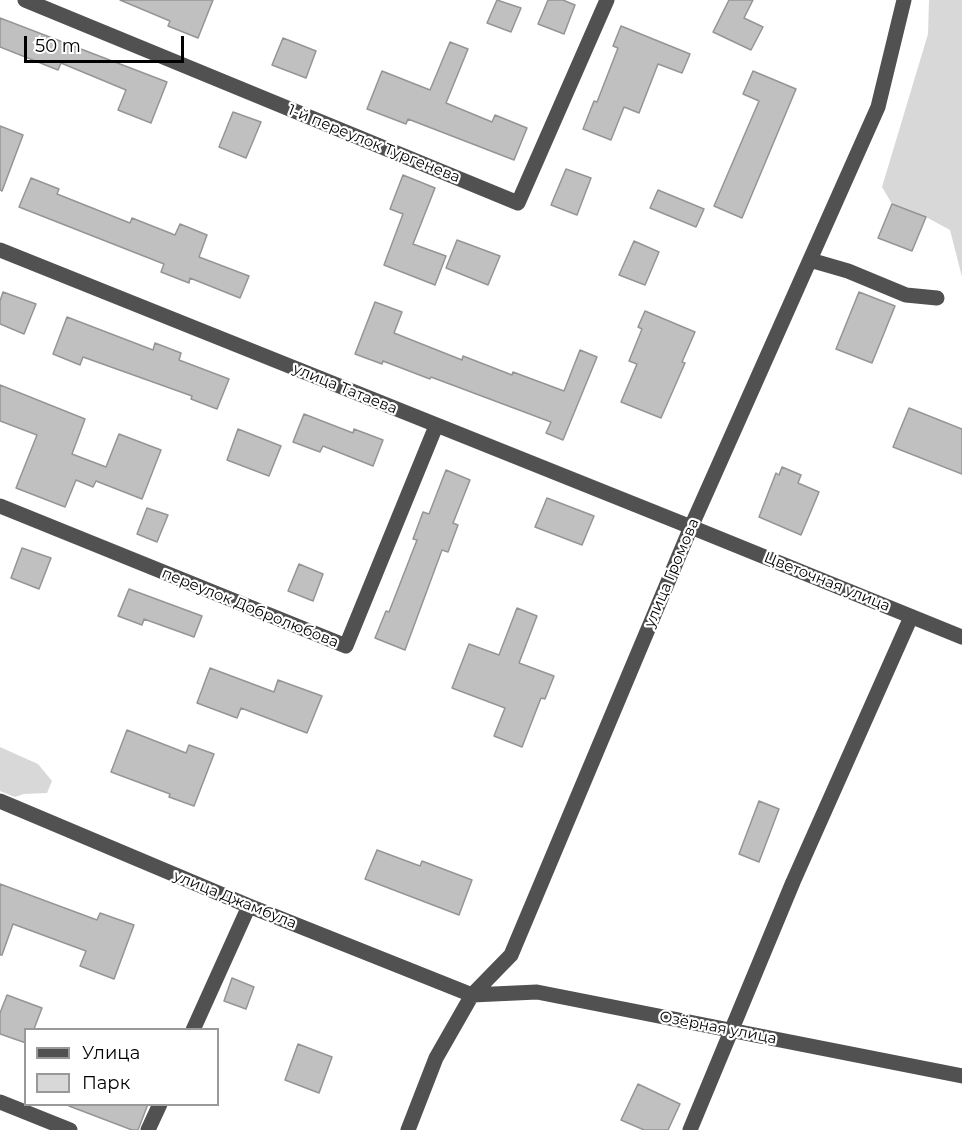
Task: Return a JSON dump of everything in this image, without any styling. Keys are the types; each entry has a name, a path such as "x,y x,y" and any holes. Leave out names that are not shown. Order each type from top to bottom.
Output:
{"street":[{"name":"1-й переулок Тургенева","path":"25,0 518,203 607,0"},
{"name":"улица Громова","path":"408,1130 436,1058 472,995 511,955 691,527 878,107 904,0"},
{"name":"улица Татаева","path":"0,250 691,527"},
{"path":"810,260 848,271 906,295 938,298"},
{"name":"переулок Добролюбова","path":"0,506 346,646 436,426"},
{"name":"Цветочная улица","path":"691,527 962,638"},
{"path":"690,1130 793,882 911,617"},
{"name":"улица Джамбула","path":"0,801 249,906 472,995"},
{"path":"193,1028 249,906"},
{"name":"Озёрная улица","path":"472,995 537,992 962,1076"},
{"path":"0,1102 69,1130"},
{"path":"148,1130 159,1106"}],"green space":[{"path":"929,0 962,0 962,277 950,230 926,217 892,204 882,187 928,34"},
{"path":"0,747 38,764 52,781 47,793 24,794 15,797 0,791"}],"building":[{"path":"120,0 213,0 198,38 168,26 170,21"},
{"path":"497,0 521,8 511,32 487,23"},
{"path":"548,0 563,0 575,5 564,34 538,24"},
{"path":"729,0 753,0 744,18 763,27 751,50 713,32"},
{"path":"0,18 167,82 151,123 118,110 126,90 61,63 58,70 0,47"},
{"path":"621,26 690,54 682,73 658,64 639,113 624,107 611,140 583,129 594,101 597,102 618,48 613,46"},
{"path":"283,38 316,51 306,78 272,65"},
{"path":"450,42 468,49 446,103 492,122 495,115 527,128 514,160 408,119 406,124 367,109 382,71 430,90"},
{"path":"753,71 796,89 742,218 714,206 759,101 743,94"},
{"path":"233,112 261,122 246,158 219,147"},
{"path":"0,126 23,135 2,191 0,190"},
{"path":"566,169 591,178 577,215 551,205"},
{"path":"403,175 435,188 413,244 446,256 435,285 384,265 403,214 390,209"},
{"path":"31,178 59,189 57,194 130,223 132,218 175,235 180,224 207,235 199,257 249,276 240,298 190,278 189,283 161,272 164,264 19,207"},
{"path":"658,190 704,209 696,227 650,208"},
{"path":"892,204 926,217 912,251 878,238"},
{"path":"457,240 500,256 488,285 446,268"},
{"path":"634,241 659,252 645,285 619,275"},
{"path":"3,292 36,304 24,334 0,324 0,301"},
{"path":"859,292 895,306 872,363 836,349"},
{"path":"375,302 402,312 394,333 462,360 463,356 512,375 513,372 564,391 580,350 597,357 563,440 546,433 551,422 431,377 430,379 383,361 382,364 355,354"},
{"path":"645,311 695,332 682,362 685,363 661,418 621,402 637,364 629,361 642,329 638,327"},
{"path":"67,317 153,350 155,343 181,353 179,360 229,379 217,409 191,399 192,396 83,357 80,365 53,354"},
{"path":"0,385 85,419 72,454 106,467 119,434 161,450 142,499 96,481 93,487 76,480 65,507 16,488 37,435 0,421"},
{"path":"909,408 962,429 962,474 893,447"},
{"path":"304,414 353,433 354,429 383,440 373,466 323,446 320,452 293,442"},
{"path":"238,429 281,446 269,476 227,460"},
{"path":"782,467 801,475 798,483 819,492 801,535 759,517 776,473 779,475"},
{"path":"446,470 470,480 453,523 458,525 448,552 442,550 405,650 375,638 386,611 389,612 417,540 413,539 423,512 429,514"},
{"path":"547,498 594,516 582,545 535,527"},
{"path":"147,508 168,515 157,542 137,534"},
{"path":"22,548 51,558 39,589 11,578"},
{"path":"299,564 323,574 313,601 288,591"},
{"path":"129,589 202,616 194,637 144,619 142,625 118,616"},
{"path":"517,608 537,616 519,663 554,676 545,699 541,698 522,747 494,736 505,708 452,688 469,644 499,655"},
{"path":"210,668 274,692 278,680 322,696 307,733 241,708 237,718 197,703"},
{"path":"127,730 186,753 189,745 214,754 194,806 169,797 170,794 111,772"},
{"path":"759,801 779,809 759,862 739,854"},
{"path":"377,850 420,866 422,861 472,880 459,915 365,879"},
{"path":"0,884 97,920 100,913 134,925 114,979 80,966 86,951 13,924 2,955 0,955"},
{"path":"232,978 254,987 246,1009 224,1001"},
{"path":"7,995 42,1008 34,1028 24,1028 24,1042 0,1034 0,1013"},
{"path":"298,1044 332,1057 319,1093 285,1080"},
{"path":"638,1084 680,1104 668,1130 644,1130 621,1120"},
{"path":"69,1106 147,1106 138,1130 132,1130"}]}
